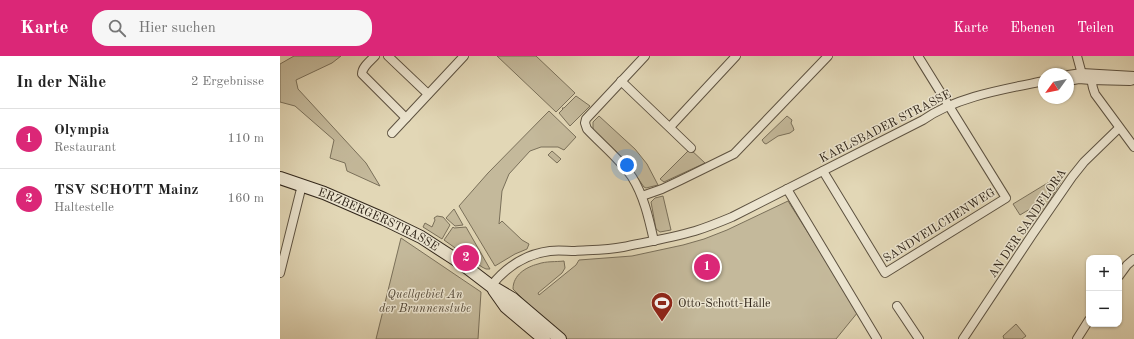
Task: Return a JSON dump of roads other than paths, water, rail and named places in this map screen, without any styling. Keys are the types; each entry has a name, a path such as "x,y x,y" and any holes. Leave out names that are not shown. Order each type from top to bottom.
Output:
{"main road":[{"name":"ERZBERGERSTRASSE","path":"280,178 324,193 400,226 438,247 491,286 513,299 560,339"},
{"name":"ERZBERGERSTRASSE","path":"491,286 506,307 544,339"}],"street":[{"path":"375,56 364,68 362,74 406,118"},
{"path":"388,56 428,94"},
{"path":"392,132 464,56"},
{"path":"645,56 586,119 585,123 587,129 632,177 642,196 654,241"},
{"path":"670,127 736,56"},
{"path":"642,196 668,186 734,154 828,56"},
{"path":"918,56 948,106"},
{"path":"1077,56 1095,94 1134,147"},
{"path":"1074,76 1134,80"},
{"path":"1074,80 1086,77 1134,76"},
{"path":"621,81 691,148"},
{"name":"KARLSBADER STRASSE","path":"491,286 511,267 524,259 540,253 551,251 616,248 682,235 709,226 732,217 948,106 1000,90 1038,82"},
{"name":"SANDVEILCHENWEG","path":"823,171 885,273 1006,198 948,106"},
{"name":"AN DER SANDFLORA","path":"963,339 1072,177 1084,162 1119,128"},
{"path":"280,273 302,185"},
{"path":"787,189 877,339"},
{"path":"1122,272 1134,259"},
{"path":"897,306 919,339"},
{"path":"1077,339 1086,325"}],"place":[{"name":"TSV SCHOTT Mainz","path":"466,258"},
{"name":"Olympia","path":"707,267"},
{"name":"Otto-Schott-Halle","path":"662,322"}],"park label":[{"name":"Quellgebiet An der Brunnenstube","path":"425,301"}]}
